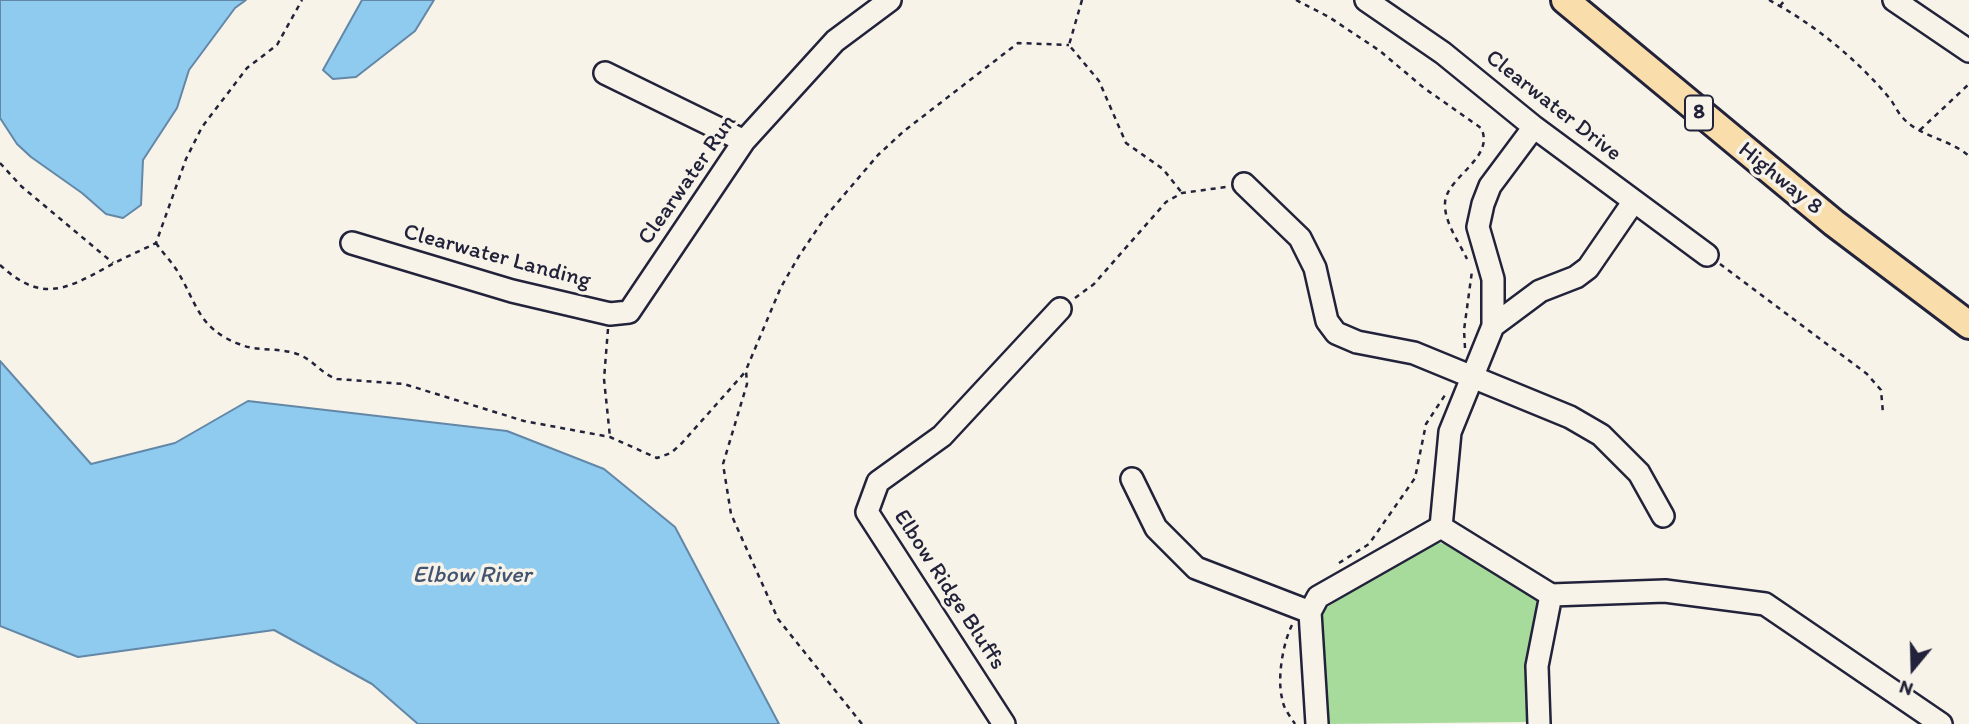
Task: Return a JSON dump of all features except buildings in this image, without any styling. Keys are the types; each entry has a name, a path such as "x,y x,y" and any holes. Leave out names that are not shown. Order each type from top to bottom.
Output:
{"main road":[{"name":"Highway 8","path":"1565,0 1834,223 1969,325"}],"street":[{"name":"Clearwater Run","path":"620,313 744,141 835,41 890,0"},
{"name":"Clearwater Drive","path":"1366,0 1443,54 1534,127 1707,255"},
{"path":"1894,0 1969,51"},
{"path":"605,73 744,141"},
{"path":"1441,527 1450,432 1493,326 1493,279 1478,227 1483,204 1490,186 1534,127"},
{"path":"1244,184 1300,238 1315,268 1327,321 1336,333 1357,342 1414,353 1570,417 1601,435 1639,473 1663,516"},
{"path":"1493,326 1540,291 1576,277 1588,268 1634,201"},
{"name":"Clearwater Landing","path":"352,243 512,291 620,313"},
{"name":"Elbow Ridge Bluffs","path":"1004,724 867,512 878,482 942,436 1060,309"},
{"path":"1132,479 1157,528 1196,568 1310,612"},
{"path":"1441,527 1550,595 1665,591 1765,604 1941,724"},
{"path":"1317,724 1310,612 1318,597 1441,527"},
{"path":"1539,724 1537,666 1550,595"}],"path":[{"path":"0,265 23,285 43,290 66,288 156,243 186,159 202,127 247,68 277,45 302,0"},
{"path":"1069,45 1082,0"},
{"path":"1769,0 1810,25 1847,56 1890,100 1903,119 1920,130 1955,144 1969,156"},
{"path":"1780,6 1785,0"},
{"path":"156,243 176,270 203,321 216,333 240,345 293,352 337,379 404,384 524,421 610,437 650,457 671,453 746,370 781,287 799,256 826,216 878,155 904,131 1018,43 1069,45 1099,81 1126,143 1163,170 1182,193"},
{"path":"1920,130 1969,84"},
{"path":"0,163 21,186 113,264"},
{"path":"1060,309 1094,284 1156,211 1182,193 1244,184"},
{"path":"1707,255 1867,374 1881,390 1883,413"},
{"path":"610,437 604,379 620,313"},
{"path":"746,370 747,384 723,464 731,514 778,619 862,724"}],"green space":[{"path":"1428,542 1449,544 1538,597 1540,606 1526,722 1327,724 1321,624 1323,610"}],"water":[{"path":"0,0 246,0 235,8 189,70 177,108 143,160 141,205 123,218 106,214 82,193 31,157 17,144 0,118"},
{"path":"362,0 434,0 415,31 356,77 333,79 323,70"},
{"name":"Elbow River","path":"0,361 91,464 175,443 248,401 507,431 604,469 675,527 779,724 418,724 372,684 274,630 78,657 0,626"}]}
